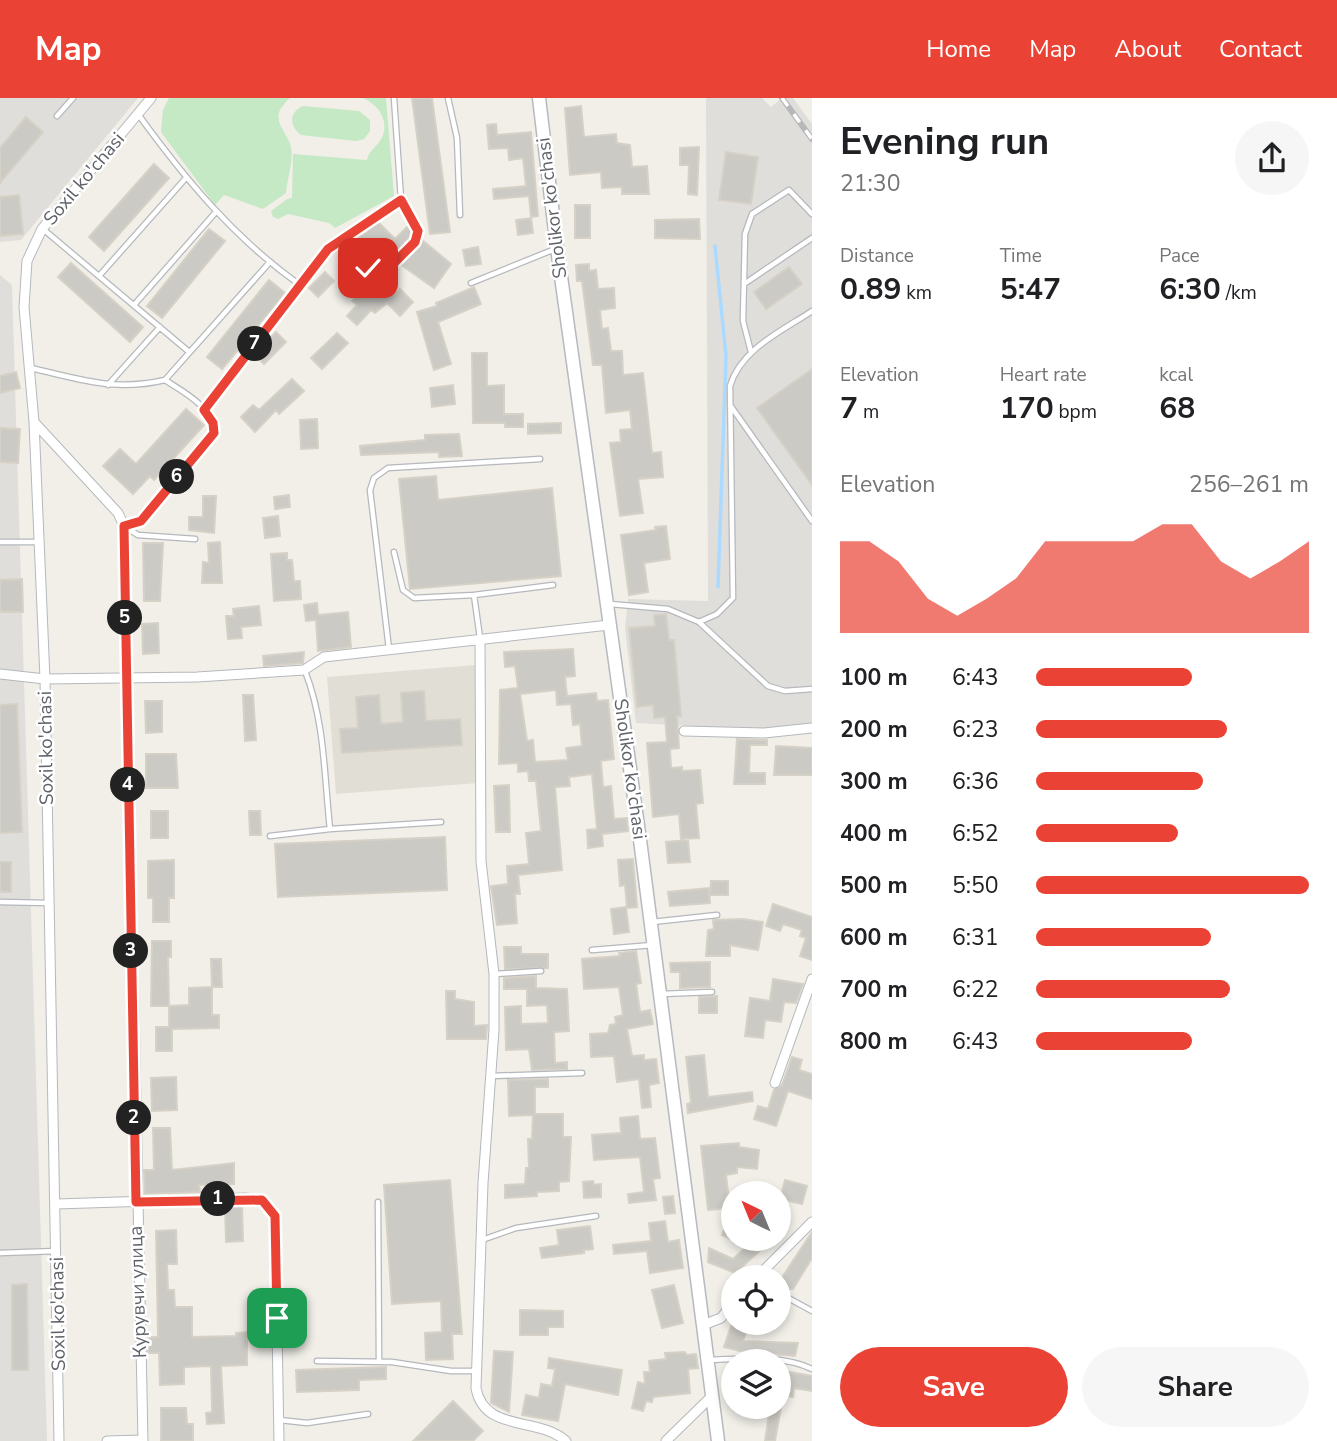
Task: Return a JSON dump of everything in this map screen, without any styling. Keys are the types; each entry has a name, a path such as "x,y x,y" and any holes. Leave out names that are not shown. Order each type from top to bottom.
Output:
{"street":[{"name":"Soxil ko'chasi","path":"59,1441 45,679 34,422 24,307 27,261 42,229 151,98"},
{"name":"Sholikor ko'chasi","path":"540,98 556,248 651,922 718,1441"},
{"path":"34,422 118,513 124,526"},
{"name":"Курувчи улица","path":"124,526 143,1440"},
{"path":"0,674 45,679 197,677 304,670 324,657 609,625"},
{"path":"480,639 481,861 494,974 475,1371 477,1397 489,1414 549,1430 566,1441"},
{"path":"684,731 764,733 812,728"},
{"path":"775,1083 812,979"},
{"path":"56,1204 245,1198 262,1200 270,1207 275,1216 279,1441"},
{"path":"769,1265 812,1222"},
{"path":"703,1325 721,1318"},
{"path":"666,1441 711,1397"},
{"path":"107,1441 143,1440"}],"lane":[{"path":"57,116 73,98"},
{"path":"368,268 380,277 415,242 418,231 401,200 394,98"},
{"path":"448,98 457,138 460,215"},
{"path":"138,114 185,179 215,213 269,263 300,285"},
{"path":"99,276 185,179"},
{"path":"751,352 743,321 745,234 752,214 789,190 812,214"},
{"path":"204,410 328,249 401,200"},
{"path":"134,306 215,213"},
{"path":"42,229 188,351"},
{"path":"744,284 812,239"},
{"path":"471,283 556,248"},
{"path":"30,368 108,385 135,387 165,380 269,263"},
{"path":"699,622 718,614 733,598 730,404 735,369 751,352 812,311"},
{"path":"108,385 160,327"},
{"path":"124,526 141,521 214,433 213,423 204,410 165,380"},
{"path":"730,404 812,521"},
{"path":"389,650 370,490 374,478 388,468 540,459"},
{"path":"124,526 138,535 195,539"},
{"path":"0,542 38,542"},
{"path":"394,552 403,590 414,597 474,595 553,585"},
{"path":"474,595 480,639"},
{"path":"606,604 668,609 699,622 768,686 785,691 812,689"},
{"path":"304,670 316,699 328,781 330,829"},
{"path":"270,836 441,822"},
{"path":"0,902 50,903"},
{"path":"651,922 717,915"},
{"path":"592,950 654,945"},
{"path":"494,974 541,971"},
{"path":"660,994 712,992"},
{"path":"490,1076 582,1073"},
{"path":"377,1202 380,1362"},
{"path":"481,1240 516,1228 596,1216"},
{"path":"0,1253 57,1251"},
{"path":"791,1300 812,1311"},
{"path":"707,1360 760,1358 800,1363 812,1368"},
{"path":"317,1361 380,1362 451,1371 475,1371"},
{"path":"279,1420 307,1423 369,1414"}],"shaded area":[{"path":"0,98 138,98 21,240 0,242"},
{"path":"706,98 762,98 771,107 782,98 793,98 812,124 812,724 770,730 636,723 625,628 628,599 708,601"},
{"path":"0,275 12,285 47,1441 0,1441"},
{"path":"475,665 478,783 336,794 327,677"}],"green space":[{"path":"169,98 290,98 283,105 278,118 292,152 286,193 263,209 224,195 215,205 161,132 163,110"},
{"path":"363,98 386,98 394,196 335,228 329,223 288,214 278,219 273,217 271,211 292,198 293,154 367,160 383,135 384,122 379,110"},
{"path":"303,106 359,111 370,120 370,131 364,139 356,141 301,135 294,128 292,119 295,112"}],"building":[{"path":"412,98 432,98 450,232 430,234"},
{"path":"581,106 584,137 616,134 617,143 630,145 632,167 647,166 649,194 622,194 622,187 602,188 601,172 570,175 565,108"},
{"path":"26,117 43,132 0,183 0,148"},
{"path":"496,124 497,135 531,132 538,216 531,217 529,196 494,199 493,189 526,186 523,158 509,160 508,148 489,149 487,125"},
{"path":"699,147 697,195 688,194 689,165 680,165 680,148"},
{"path":"726,152 758,157 751,204 719,200"},
{"path":"154,164 169,178 104,251 89,237"},
{"path":"19,195 23,234 0,236 0,197"},
{"path":"575,205 590,205 590,238 575,238"},
{"path":"531,218 533,233 518,235 516,220"},
{"path":"699,219 700,239 655,238 655,220"},
{"path":"377,221 395,239 408,226 413,232 411,240 380,271 368,263 364,270 395,295 400,289 413,302 400,316 387,303 375,313 371,310 357,325 347,316 357,305 352,301 365,287 345,268 354,260 344,251"},
{"path":"209,229 225,241 162,318 147,306"},
{"path":"421,239 451,264 434,288 400,264"},
{"path":"478,247 481,264 466,266 463,250"},
{"path":"71,263 143,327 130,342 58,277"},
{"path":"589,264 589,271 596,270 598,289 614,288 615,308 600,310 602,329 608,328 611,351 622,351 623,375 643,373 652,453 661,452 663,477 638,479 643,513 620,516 610,443 621,442 620,430 632,429 630,410 606,413 602,365 593,365 582,281 577,281 576,265"},
{"path":"789,267 802,284 766,309 754,292"},
{"path":"325,272 334,281 318,297 309,288"},
{"path":"269,280 285,293 222,369 207,357"},
{"path":"474,287 481,304 438,322 451,364 434,370 417,312 437,306 436,303"},
{"path":"276,332 286,342 264,364 255,355"},
{"path":"337,333 348,343 322,369 311,358"},
{"path":"472,353 487,353 487,386 504,385 504,414 523,414 523,427 505,427 505,423 473,423"},
{"path":"812,369 812,485 757,408"},
{"path":"16,372 20,388 0,393 0,376"},
{"path":"292,379 304,391 279,414 276,410 255,432 241,417 253,405 259,410"},
{"path":"453,385 455,404 432,407 430,388"},
{"path":"186,409 204,425 154,480 150,476 133,494 103,466 120,449 136,464"},
{"path":"317,419 318,448 301,449 300,420"},
{"path":"561,423 561,433 528,434 528,424"},
{"path":"0,428 20,429 18,463 0,462"},
{"path":"459,434 462,456 439,457 439,452 361,455 360,446 425,440 425,435"},
{"path":"436,476 438,500 552,488 561,576 410,589 399,479"},
{"path":"289,495 290,507 275,509 274,497"},
{"path":"203,496 216,496 214,533 189,530 189,517 203,517"},
{"path":"278,516 280,536 265,538 263,518"},
{"path":"666,526 670,559 644,563 648,592 629,595 621,535"},
{"path":"220,542 222,583 202,583 203,562 209,563 208,543"},
{"path":"143,543 163,543 160,601 144,601"},
{"path":"287,553 287,560 292,560 294,581 300,581 301,599 274,601 271,554"},
{"path":"22,579 23,612 0,612 0,580"},
{"path":"317,603 318,615 348,612 351,647 318,651 316,620 306,621 304,605"},
{"path":"259,606 261,625 241,627 242,638 228,639 226,616 234,616 233,609"},
{"path":"666,614 669,640 674,640 681,716 677,716 679,748 670,749 671,768 682,767 682,771 700,770 703,803 696,804 699,838 681,839 679,814 653,817 647,743 667,742 665,717 654,718 653,705 637,707 629,628 655,626 654,615"},
{"path":"158,623 159,653 143,654 142,624"},
{"path":"573,649 575,676 565,677 567,696 596,693 597,701 608,700 614,759 601,761 603,787 611,786 614,819 627,818 628,831 602,834 603,846 588,848 587,830 597,829 592,774 569,777 570,786 555,787 562,870 518,875 520,894 515,894 517,923 497,925 491,886 508,884 507,866 529,864 526,833 541,831 536,781 529,781 528,771 518,772 518,763 499,764 500,690 518,688 515,666 505,667 504,652","holes":["556,690 557,705 571,704 573,725 580,724 582,746 566,748 568,760 535,762 533,740 527,741 520,694"]},
{"path":"304,652 303,663 264,666 263,656"},
{"path":"424,691 426,721 460,719 462,745 342,753 340,729 358,728 356,697 379,695 381,724 403,722 401,693"},
{"path":"243,695 253,695 256,740 245,741"},
{"path":"145,701 162,701 162,732 146,733"},
{"path":"17,704 22,832 0,833 0,705"},
{"path":"737,739 767,740 767,745 750,745 749,773 765,773 765,784 734,784"},
{"path":"776,746 812,748 812,775 774,775"},
{"path":"146,754 176,754 178,788 146,788"},
{"path":"509,785 510,832 496,832 494,786"},
{"path":"151,811 168,811 168,838 151,838"},
{"path":"249,811 260,811 261,835 250,835"},
{"path":"445,837 447,890 278,897 275,844"},
{"path":"688,840 690,862 668,863 666,842"},
{"path":"633,859 637,907 627,908 625,885 620,886 618,860"},
{"path":"174,860 174,898 169,898 169,922 153,922 153,898 148,898 148,861"},
{"path":"0,862 11,862 11,892 0,892"},
{"path":"711,881 728,881 728,895 710,895"},
{"path":"709,888 710,903 670,906 668,892"},
{"path":"773,904 812,917 812,960 800,956 806,938 800,936 802,930 783,924 780,931 766,926"},
{"path":"626,907 629,932 614,934 611,909"},
{"path":"743,919 763,922 758,950 730,945 730,956 706,956 708,930 714,929 713,920"},
{"path":"152,941 171,941 171,957 168,957 169,1006 151,1006"},
{"path":"504,947 521,947 521,954 548,954 548,968 505,969"},
{"path":"636,951 641,983 636,984 640,1012 650,1010 653,1024 627,1029 632,1056 644,1055 644,1060 656,1059 659,1083 649,1085 651,1107 642,1108 639,1079 617,1082 614,1056 591,1057 590,1034 608,1033 610,1025 616,1024 615,1017 623,1015 619,987 584,989 582,959 620,956 619,953"},
{"path":"211,959 221,959 222,987 212,987"},
{"path":"710,962 710,987 680,988 680,972 671,972 670,963"},
{"path":"536,976 536,988 567,989 569,1031 554,1032 555,1063 567,1062 567,1069 532,1070 529,1049 506,1050 505,1007 521,1006 521,1024 548,1023 547,1005 527,1006 527,989 504,989 504,978"},
{"path":"773,979 803,984 796,1003 784,1002 781,1022 765,1020 763,1038 745,1036 750,998 770,1001"},
{"path":"212,987 212,1015 219,1015 219,1028 172,1029 172,1051 156,1051 156,1027 169,1027 169,1006 189,1005 189,988"},
{"path":"446,991 455,991 455,999 474,1002 474,1026 487,1025 486,1039 447,1039"},
{"path":"717,996 717,1013 699,1013 699,997"},
{"path":"704,1055 708,1097 752,1092 753,1101 688,1113 687,1104 691,1103 686,1057"},
{"path":"792,1057 802,1060 799,1070 812,1074 812,1099 788,1091 776,1126 754,1119 758,1106 768,1109 774,1090 782,1085"},
{"path":"176,1077 177,1110 152,1111 151,1078"},
{"path":"548,1079 548,1087 535,1087 535,1114 563,1114 563,1137 571,1137 569,1181 559,1182 559,1191 537,1192 537,1196 505,1198 505,1185 525,1184 526,1168 529,1168 528,1139 532,1139 533,1115 509,1116 508,1080"},
{"path":"638,1116 640,1139 655,1138 660,1178 653,1179 656,1200 629,1203 628,1194 644,1192 640,1157 594,1160 592,1135 621,1133 620,1118"},
{"path":"153,1128 170,1128 172,1170 234,1163 234,1184 199,1185 200,1192 145,1194 144,1170 154,1170"},
{"path":"739,1143 739,1147 759,1150 757,1169 737,1167 737,1173 726,1175 727,1181 721,1181 721,1209 708,1210 701,1146"},
{"path":"450,1180 462,1334 452,1334 453,1359 426,1360 425,1333 442,1332 441,1301 392,1304 384,1185"},
{"path":"593,1181 594,1185 601,1184 601,1197 584,1198 583,1182"},
{"path":"791,1182 807,1186 802,1204 791,1202"},
{"path":"673,1196 675,1213 665,1214 663,1197"},
{"path":"242,1205 243,1241 226,1242 225,1206"},
{"path":"665,1221 668,1242 679,1240 683,1268 650,1273 647,1251 614,1254 613,1245 651,1241 649,1223"},
{"path":"590,1226 593,1249 584,1250 584,1253 542,1258 540,1248 559,1245 557,1230"},
{"path":"176,1230 177,1264 167,1264 168,1290 174,1290 175,1307 192,1307 192,1337 236,1336 236,1333 247,1332 247,1365 221,1366 224,1423 207,1424 206,1413 212,1412 211,1366 184,1367 184,1384 160,1385 159,1353 148,1353 148,1337 158,1337 156,1231"},
{"path":"812,1232 812,1258 793,1289 790,1265"},
{"path":"709,1248 733,1259 742,1251 760,1251 744,1265 721,1265 721,1267 708,1262"},
{"path":"27,1284 28,1370 12,1370 12,1285"},
{"path":"674,1285 683,1323 662,1328 652,1290"},
{"path":"520,1310 563,1311 563,1327 548,1327 548,1335 520,1335"},
{"path":"728,1335 745,1335 743,1341 798,1343 795,1356 791,1356 791,1349 724,1347"},
{"path":"494,1351 513,1352 509,1412 491,1403"},
{"path":"685,1352 686,1355 696,1354 698,1368 688,1369 690,1393 653,1397 652,1402 646,1401 643,1411 632,1408 638,1382 645,1384 644,1372 650,1372 649,1361 666,1359 665,1353"},
{"path":"549,1358 622,1370 618,1395 565,1384 558,1421 522,1415 526,1395 539,1398 541,1384 552,1386 555,1369 548,1368"},
{"path":"386,1367 386,1379 359,1380 359,1390 297,1392 296,1370"},
{"path":"791,1372 812,1376 812,1391 794,1388 793,1397"},
{"path":"453,1401 483,1431 473,1441 413,1441"},
{"path":"161,1408 186,1408 187,1424 193,1424 193,1441 161,1441"},
{"path":"768,1419 779,1419 775,1441 765,1441"}],"waterway":[{"path":"715,246 726,356 718,587"}],"railway":[{"path":"782,98 812,139"}],"route":[{"path":"277,1318 275,1216 262,1200 245,1198 136,1202 124,526 141,521 214,433 213,423 204,410 328,249 401,200 418,231 415,242 380,277 368,268"}]}
